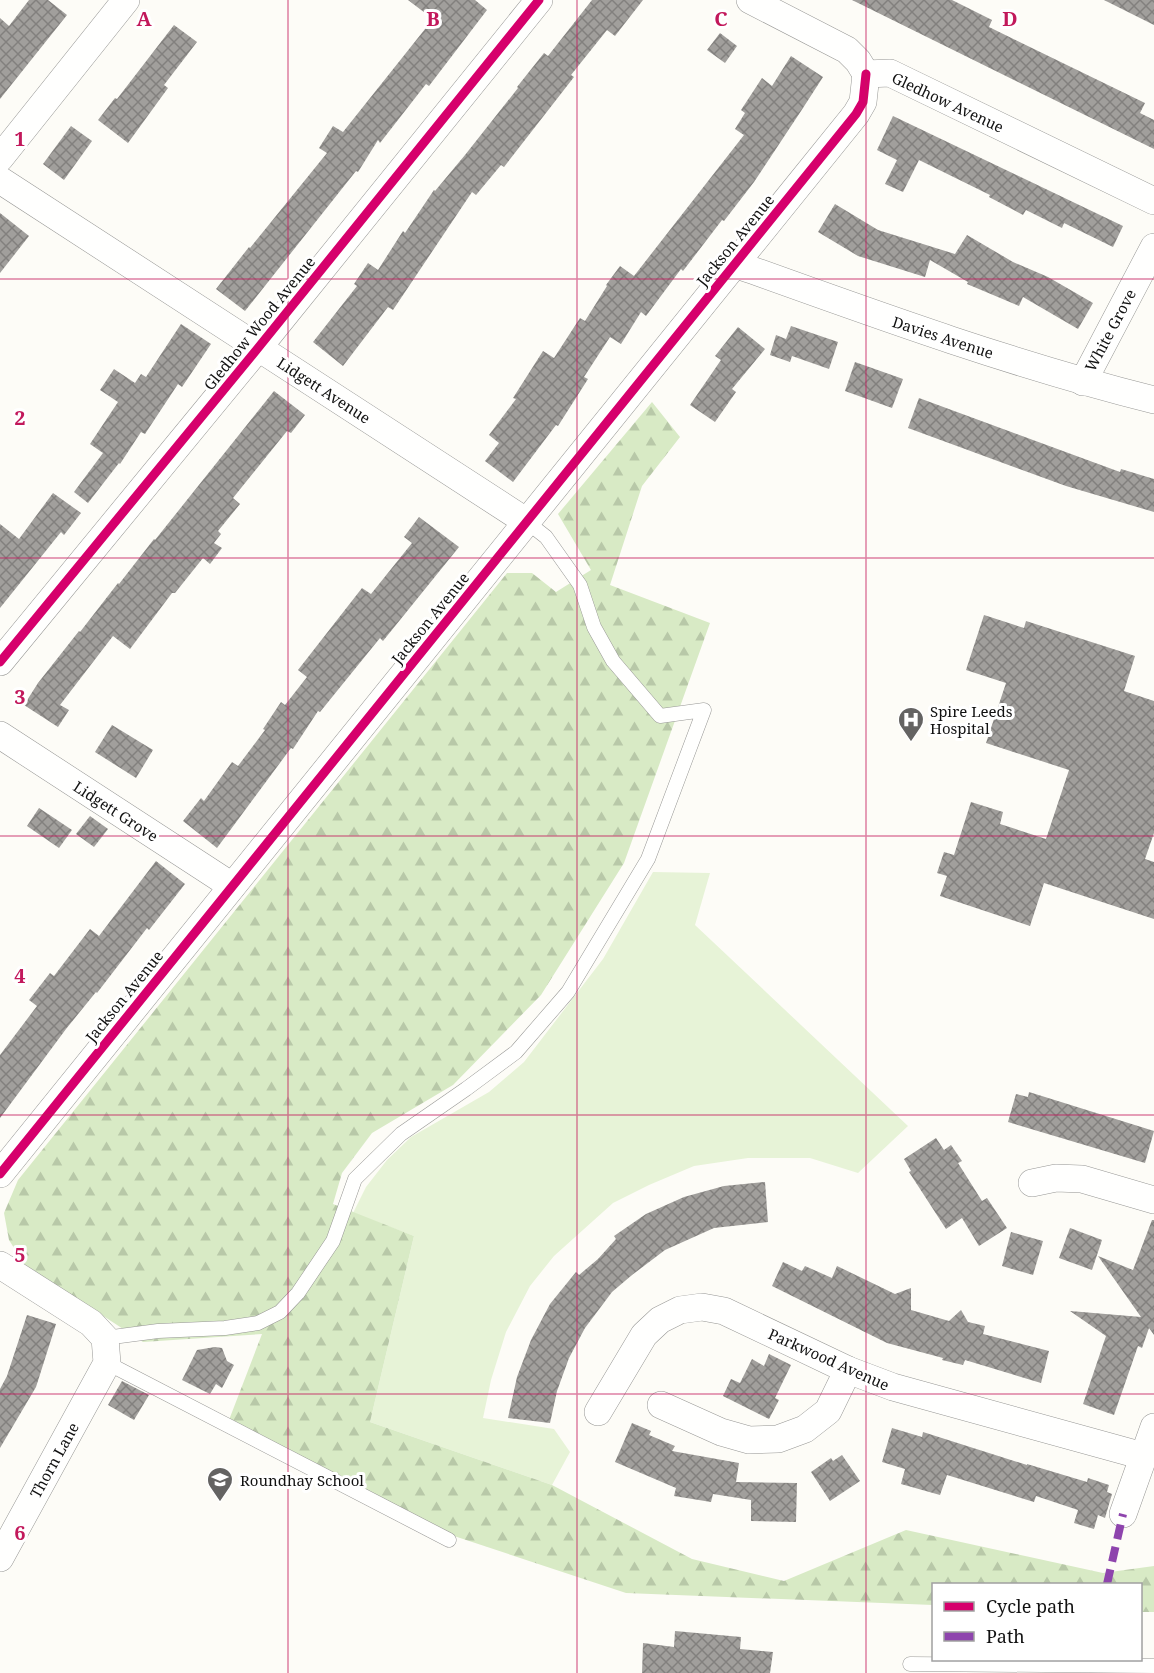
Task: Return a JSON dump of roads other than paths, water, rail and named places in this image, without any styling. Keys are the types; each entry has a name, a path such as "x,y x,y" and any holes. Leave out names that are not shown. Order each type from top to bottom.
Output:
{"street":[{"path":"0,158 126,0"},
{"name":"Gledhow Wood Avenue","path":"0,662 258,348 539,0"},
{"path":"758,2 847,50 866,74"},
{"name":"Gledhow Avenue","path":"866,74 890,73 1154,201"},
{"name":"Jackson Avenue","path":"0,1174 856,114 863,102 866,74"},
{"name":"Lidgett Avenue","path":"0,180 527,522"},
{"name":"White Grove","path":"1083,382 1154,247"},
{"name":"Davies Avenue","path":"735,264 938,337 1083,382 1154,400"},
{"name":"Lidgett Grove","path":"0,735 232,886"},
{"path":"1032,1183 1056,1178 1082,1179 1154,1200"},
{"path":"0,1265 91,1323 106,1350"},
{"name":"Parkwood Avenue","path":"598,1412 644,1335 660,1320 680,1310 702,1307 724,1311 848,1370 893,1388 1143,1455"},
{"name":"Thorn Lane","path":"0,1558 106,1350"},
{"path":"661,1405 721,1432 749,1440 778,1439 805,1429 828,1411 848,1370"},
{"path":"1123,1514 1154,1427"}],"lane":[{"path":"106,1350 158,1331 225,1328 258,1323 280,1312 298,1293 333,1241 355,1179 401,1134 516,1052 568,992 648,859 704,710 660,716 613,661 594,627 579,585 546,537 527,522"},
{"path":"106,1350 449,1540"},
{"path":"910,1664 1154,1666"}],"place":[{"name":"Spire Leeds Hospital","path":"911,743"},
{"name":"Roundhay School","path":"220,1503"}]}
